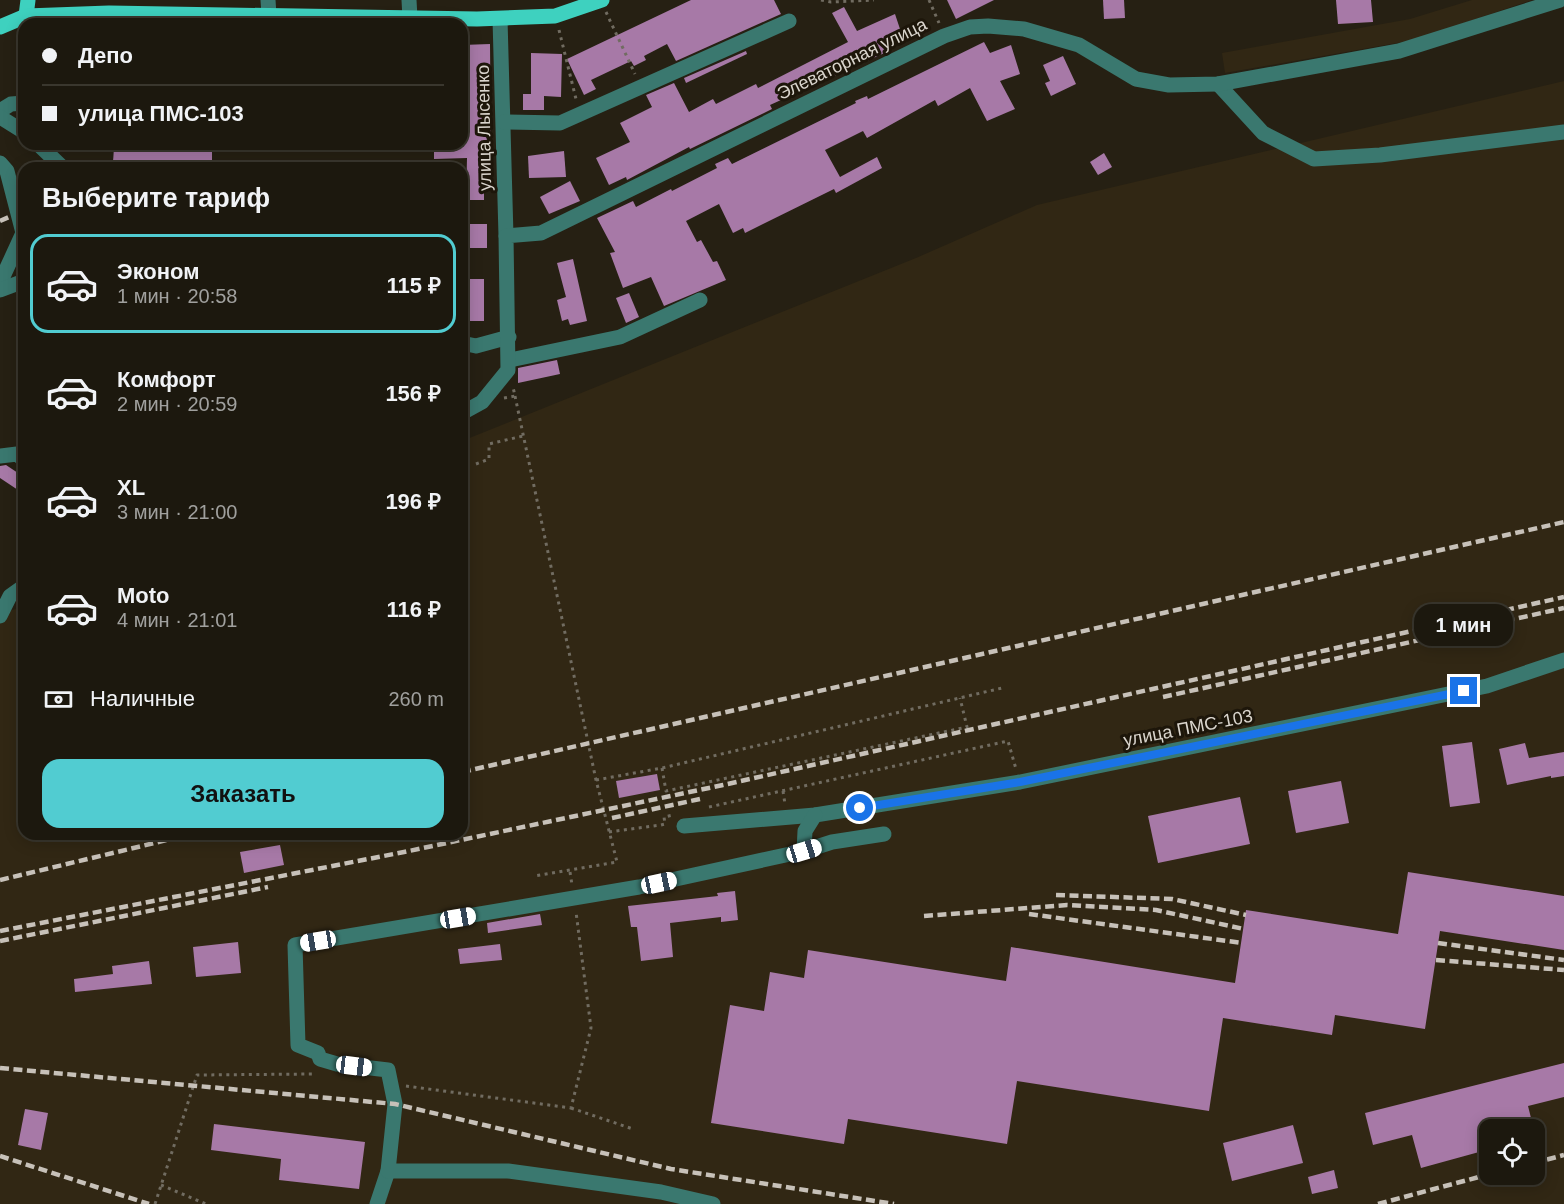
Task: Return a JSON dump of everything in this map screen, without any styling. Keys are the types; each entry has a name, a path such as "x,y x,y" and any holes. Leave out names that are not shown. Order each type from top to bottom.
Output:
{"main road":[{"path":"26,16 28,0"},
{"path":"468,19 555,16 601,0"},
{"path":"74,18 268,7 410,18"},
{"path":"21,18 26,16 46,18"},
{"path":"0,27 18,19"}],"street":[{"path":"409,0 410,18"},
{"name":"Элеваторная улица","path":"506,236 541,233 944,36 970,27 1024,29 1078,45 1136,79 1168,85 1218,84 1399,51 1560,0"},
{"name":"улица Лысенко","path":"500,19 506,236"},
{"path":"504,122 560,123 789,21"},
{"path":"1218,84 1263,134 1314,159 1380,155 1564,132"},
{"path":"0,111 11,104 18,104"},
{"path":"0,117 18,128"},
{"path":"44,150 57,162"},
{"path":"0,163 7,171 18,214"},
{"path":"468,410 482,402 508,370 510,360 506,236"},
{"path":"0,283 18,244"},
{"path":"0,290 18,282"},
{"path":"510,360 620,337 700,300"},
{"path":"468,344 476,346 509,337"},
{"path":"0,456 18,456"},
{"path":"0,616 10,596 18,590"},
{"name":"улица ПМС-103","path":"679,821 815,815 1020,782 1487,686 1564,660"},
{"path":"804,851 806,831 815,815"},
{"path":"377,1204 388,1171 395,1104 388,1070 337,1064 320,1059 318,1053 298,1045 295,945 639,887 832,843 884,834"},
{"path":"388,1171 508,1171 661,1192 713,1204"}],"path":[{"path":"601,0 641,87"},
{"path":"821,0 831,2 874,0"},
{"path":"929,0 944,36"},
{"path":"555,16 579,114"},
{"path":"516,396 596,780 617,862 570,872 534,876"},
{"path":"476,464 489,459 489,444 523,435"},
{"path":"596,780 662,768 1002,688"},
{"path":"662,768 666,791 967,727 960,697"},
{"path":"707,808 1008,741 1020,782"},
{"path":"609,832 665,824 664,817 679,821"},
{"path":"570,872 572,890"},
{"path":"571,1108 591,1028 575,909"},
{"path":"155,1204 197,1075 301,1072 325,1075"},
{"path":"395,1084 571,1108 633,1129"},
{"path":"161,1185 206,1204"}],"shaded area":[{"path":"1472,0 1532,0 1414,40 1225,73 1222,53 1410,19"},
{"path":"1564,81 1564,1204 0,1204 0,613 18,608 18,840 468,840 468,439 916,258 1037,205"}],"building":[{"path":"691,0 774,0 781,14 676,61 667,44 644,56 646,60 634,66 631,61 591,80 596,89 584,95 567,59"},
{"path":"947,0 994,0 956,19"},
{"path":"1103,0 1124,0 1125,18 1104,19"},
{"path":"1336,0 1371,0 1373,22 1338,24"},
{"path":"844,7 857,31 895,14 901,32 884,37 891,50 770,105 772,109 690,149 689,147 627,180 626,177 609,185 596,158 630,142 620,123 652,107 646,95 674,83 689,112 713,99 716,104 756,84 758,88 848,42 832,13"},
{"path":"984,42 990,53 1011,45 1020,74 1000,81 1015,109 987,121 970,88 938,106 935,100 867,138 863,131 825,150 840,177 877,157 882,168 836,193 834,189 745,233 743,228 733,233 719,204 686,221 697,242 701,240 713,262 717,261 726,280 664,306 651,277 623,288 610,253 615,252 597,218 633,201 636,207 671,189 672,191 717,168 715,164 728,158 732,164 856,103 855,101 867,96 868,99"},
{"path":"490,44 491,158 484,158 484,200 468,200 467,158 434,159 434,150 468,150 468,45"},
{"path":"746,51 747,54 686,83 684,78"},
{"path":"531,53 562,54 561,97 544,96 544,110 523,110 523,94 531,94"},
{"path":"1063,56 1076,84 1051,96 1045,83 1050,81 1043,65"},
{"path":"114,150 212,150 212,162 113,162"},
{"path":"564,151 566,177 529,178 528,156"},
{"path":"1104,153 1112,167 1098,175 1090,162"},
{"path":"570,181 580,201 549,214 540,197"},
{"path":"468,224 487,224 487,248 468,248"},
{"path":"573,259 587,321 570,325 568,319 562,321 557,300 566,297 557,263"},
{"path":"468,279 484,279 484,321 468,321"},
{"path":"629,293 639,317 626,323 616,298"},
{"path":"557,360 560,374 518,383 518,368"},
{"path":"6,465 18,473 18,490 0,478 0,466"},
{"path":"1472,742 1480,803 1450,807 1442,746"},
{"path":"1525,743 1529,758 1564,752 1564,776 1551,778 1551,776 1507,785 1499,749"},
{"path":"657,774 660,790 619,798 616,781"},
{"path":"1341,781 1349,823 1296,833 1288,791"},
{"path":"1240,797 1250,844 1158,863 1148,816"},
{"path":"280,845 284,865 244,873 240,852"},
{"path":"1408,872 1564,896 1564,950 1440,931 1425,1029 1335,1015 1332,1035 1223,1018 1209,1111 1017,1081 1007,1144 848,1119 844,1144 711,1123 730,1005 764,1011 770,972 804,978 808,950 1006,981 1011,947 1235,983 1246,910 1398,934"},
{"path":"735,891 738,920 721,922 721,917 670,923 673,957 641,961 637,927 631,927 628,906 718,896 717,893"},
{"path":"540,914 542,925 488,933 487,923"},
{"path":"238,942 241,973 196,977 193,947"},
{"path":"500,944 502,960 460,964 458,949"},
{"path":"149,961 152,984 75,992 74,979 113,974 112,966"},
{"path":"1564,1063 1564,1097 1528,1106 1531,1119 1479,1119 1479,1152 1421,1168 1412,1135 1373,1145 1365,1113"},
{"path":"25,1109 48,1113 41,1150 18,1145"},
{"path":"214,1124 365,1142 359,1189 279,1180 281,1159 211,1150"},
{"path":"1293,1125 1303,1163 1232,1181 1223,1143"},
{"path":"1334,1170 1338,1188 1312,1194 1308,1177"}],"railway":[{"path":"0,221 9,217"},
{"path":"468,771 1564,522"},
{"path":"468,839 723,785 1564,597"},
{"path":"1163,697 1564,608"},
{"path":"612,818 700,799"},
{"path":"0,880 167,840"},
{"path":"0,931 461,840"},
{"path":"0,941 268,887"},
{"path":"1056,895 1172,899 1246,915"},
{"path":"924,916 1067,905 1156,910 1244,929"},
{"path":"1029,914 1242,943"},
{"path":"1438,943 1564,960"},
{"path":"1436,960 1564,970"},
{"path":"0,1068 395,1104 671,1169 894,1204"},
{"path":"1545,1160 1564,1155"},
{"path":"0,1156 149,1204"},
{"path":"1378,1204 1479,1177"}],"route":[{"path":"860,808 1020,782 1464,691"}]}
